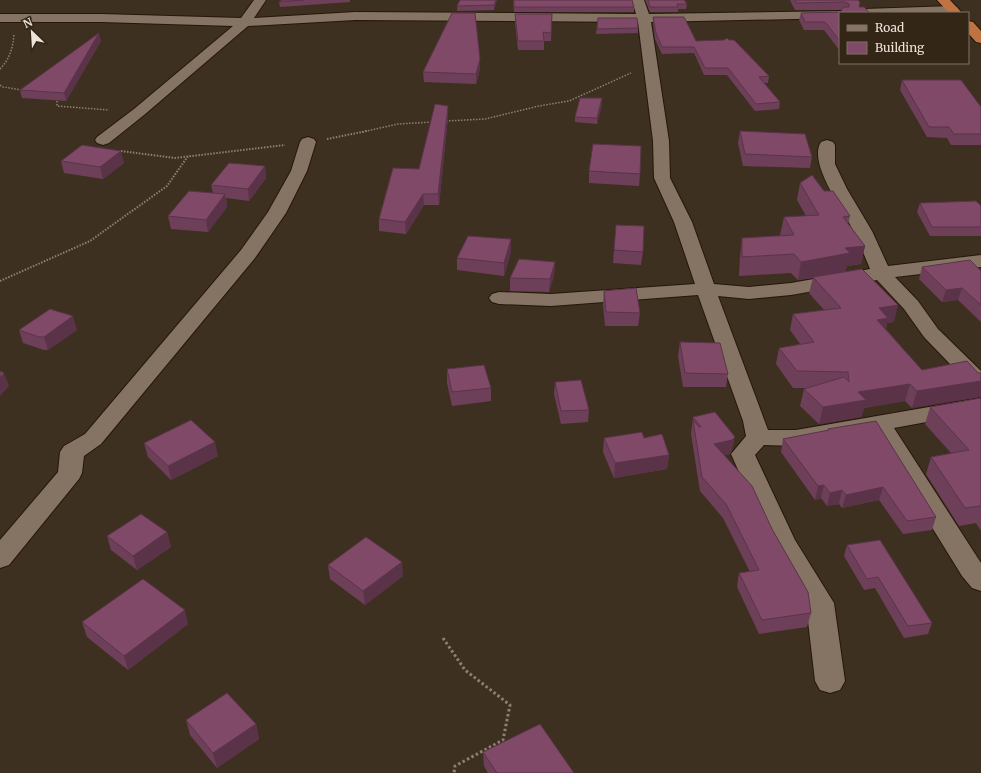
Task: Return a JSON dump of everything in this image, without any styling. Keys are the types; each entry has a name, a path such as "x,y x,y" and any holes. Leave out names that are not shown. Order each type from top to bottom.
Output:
{"highway":[{"path":"943,0 954,11"},
{"path":"969,26 981,39"}],"street":[{"path":"103,140 139,112 245,22 260,0"},
{"path":"638,0 644,18 651,63 661,141 662,178 683,222 754,421 758,437"},
{"path":"909,12 954,11"},
{"path":"0,18 101,18 245,22 355,16 644,18 839,14"},
{"path":"0,558 70,473 72,452 93,439 248,254 277,213 299,171 308,142"},
{"path":"826,145 827,164 838,189 863,231 880,273 911,305 931,333 981,383"},
{"path":"499,298 551,300 706,289 749,293 791,289 880,273 981,261"},
{"path":"758,437 796,438 981,405"},
{"path":"879,423 971,570 981,581"},
{"path":"758,437 743,454 783,542 820,603 830,681"}],"path":[{"path":"0,69 4,65 13,48 14,32"},
{"path":"445,121 485,118 569,101 651,63"},
{"path":"0,85 2,87 26,90"},
{"path":"58,94 57,106 139,112"},
{"path":"103,140 101,144 104,148 175,158 308,142 398,124 438,122"},
{"path":"0,281 90,242 166,186 188,156"},
{"path":"443,638 465,670 510,705 503,740 455,766 454,773"}],"building":[{"path":"282,0 304,0 279,2"},
{"path":"460,0 496,0 494,5 457,6"},
{"path":"514,0 632,0 634,7 514,7"},
{"path":"648,0 684,0 687,4 677,4 678,7 650,7"},
{"path":"795,0 858,0 860,2 859,7 864,7 869,12 841,12 843,7 849,7 849,4 845,2 796,3"},
{"path":"839,12 839,40 825,22 805,22 801,13"},
{"path":"452,13 475,13 480,59 476,74 423,72"},
{"path":"515,14 552,14 551,33 543,32 544,41 518,41"},
{"path":"653,17 684,17 696,41 724,40 727,38 729,40 734,40 769,76 759,77 780,102 756,104 728,68 705,68 694,47 662,47 656,33"},
{"path":"598,18 637,18 638,28 597,29"},
{"path":"99,33 64,93 20,90"},
{"path":"902,80 961,80 981,107 981,134 954,134 949,127 929,127"},
{"path":"580,98 602,98 597,118 575,117"},
{"path":"435,104 448,106 438,194 423,194 405,222 379,219 393,168 419,169"},
{"path":"740,131 805,134 812,157 745,154"},
{"path":"593,144 641,146 640,174 589,171"},
{"path":"82,145 121,151 100,167 61,161"},
{"path":"229,163 265,166 248,189 211,185"},
{"path":"812,175 824,191 833,191 850,216 843,217 865,246 845,248 850,253 801,262 794,254 742,257 742,238 794,235 784,217 819,215 800,183"},
{"path":"189,191 225,194 206,220 168,216"},
{"path":"976,201 981,206 981,227 932,227 920,203"},
{"path":"616,225 644,226 643,252 614,250"},
{"path":"468,236 511,239 504,263 457,258"},
{"path":"519,259 555,262 550,279 510,278"},
{"path":"970,260 981,271 981,305 962,288 946,290 922,267"},
{"path":"862,269 898,305 879,308 888,318 877,320 922,370 967,361 978,373 981,373 981,381 917,391 910,384 858,392 866,400 823,407 804,389 844,377 849,382 848,372 797,371 779,348 814,342 793,314 841,308 813,277"},
{"path":"636,288 640,313 606,312 604,291"},
{"path":"50,309 73,316 44,337 39,337 19,330"},
{"path":"680,342 720,343 728,374 685,373"},
{"path":"484,365 491,388 452,392 447,369"},
{"path":"0,371 4,373 0,378"},
{"path":"581,380 589,410 561,411 555,382"},
{"path":"981,398 981,506 965,508 931,457 969,450 930,407"},
{"path":"715,412 735,437 732,440 714,444 752,486 772,529 808,592 811,613 762,620 739,573 759,570 726,504 702,477 693,420 699,427 701,427 693,417"},
{"path":"191,420 215,442 168,466 144,443"},
{"path":"876,421 936,517 907,521 883,487 846,495 842,490 830,493 824,485 818,486 783,439 829,430 828,429"},
{"path":"642,432 644,438 662,434 669,455 615,463 604,438"},
{"path":"141,514 167,532 133,556 107,536"},
{"path":"366,537 402,562 363,591 328,565"},
{"path":"880,540 932,623 908,626 878,577 867,579 847,545"},
{"path":"143,579 185,610 124,656 82,622"},
{"path":"227,693 256,724 213,753 186,720"},
{"path":"540,724 574,773 497,773 483,752"}]}
